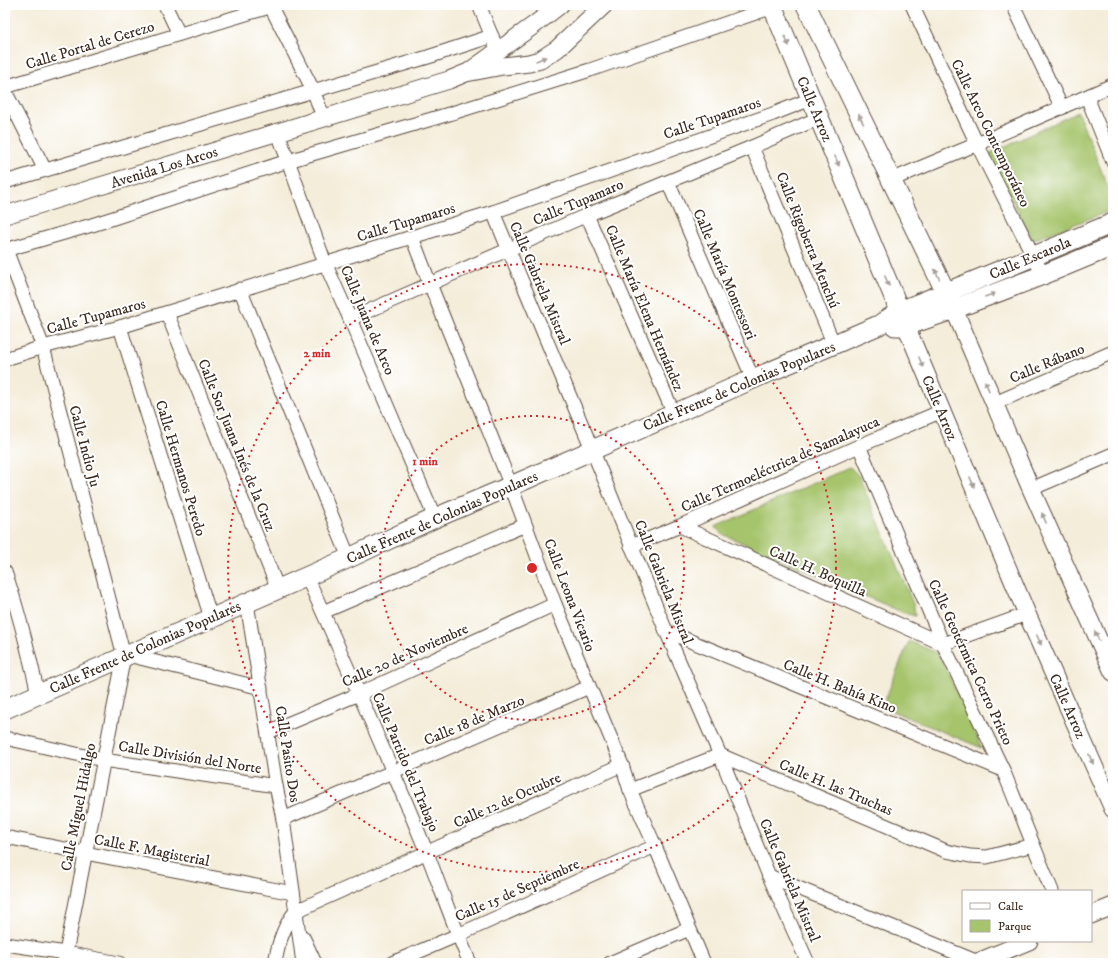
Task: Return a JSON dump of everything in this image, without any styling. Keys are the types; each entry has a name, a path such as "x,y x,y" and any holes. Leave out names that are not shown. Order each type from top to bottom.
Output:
{"main road":[{"path":"806,5 950,301"},
{"name":"Calle Arroz","path":"773,6 903,319"},
{"name":"Calle Escarola","path":"950,301 1033,256 1113,223"},
{"name":"Calle Escarola","path":"950,301 1042,275 1113,246"},
{"name":"Calle Frente de Colonias Populares","path":"5,709 753,379 880,325 903,319 950,301"}],"street":[{"path":"165,5 179,34"},
{"path":"479,5 497,51"},
{"name":"Avenida Los Arcos","path":"5,215 449,80 466,73 560,5"},
{"name":"Avenida Los Arcos","path":"5,182 312,90 428,57 497,51 529,63 540,60 549,55 604,5"},
{"name":"Calle Arco Contemporáneo","path":"912,5 977,144 1042,275"},
{"path":"1013,5 1062,108"},
{"path":"273,6 324,119"},
{"name":"Calle Portal de Cerezo","path":"5,87 273,6"},
{"path":"5,249 92,225 288,161 449,114 590,70 773,6"},
{"path":"891,180 1113,85"},
{"path":"5,91 45,170"},
{"path":"1087,97 1113,162"},
{"name":"Calle Tupamaros","path":"5,359 167,313 240,289 493,212 773,114 811,99"},
{"name":"Calle Tupamaro","path":"350,319 587,215 819,118"},
{"name":"Calle Juana de Arco","path":"278,133 326,263 435,518"},
{"name":"Calle Rigoberta Menchú","path":"752,147 834,345"},
{"name":"Calle María Montessori","path":"668,182 753,379"},
{"name":"Calle Gabriela Mistral","path":"493,212 666,631 720,755 769,876 808,963"},
{"name":"Calle María Elena Hernández","path":"587,215 674,414"},
{"name":"Calle Leona Vicario","path":"412,237 511,486 555,604 622,765 630,790 704,963"},
{"name":"Calle Indio Ju","path":"5,249 43,347 126,656"},
{"path":"240,289 349,558"},
{"path":"950,301 1031,489 1113,671"},
{"name":"Calle Sor Juana Inés de la Cruz","path":"167,313 278,589"},
{"name":"Calle Arroz","path":"903,319 1027,614 1113,809"},
{"name":"Calle Hermanos Peredo","path":"120,327 211,618"},
{"name":"Calle Rábano","path":"995,403 1113,352"},
{"name":"Calle Termoeléctrica de Samalayuca","path":"631,546 942,411"},
{"name":"Calle Geotérmica Cerro Prieto","path":"859,446 943,644 1003,770 1052,890"},
{"path":"1031,489 1113,454"},
{"path":"323,612 525,525"},
{"name":"Calle H. Boquilla","path":"680,526 943,644"},
{"path":"5,572 28,648 38,694"},
{"name":"Calle Partido del Trabajo","path":"307,577 427,853 470,963"},
{"name":"Calle Pasito Dos","path":"247,603 276,786 283,819 298,924"},
{"name":"Calle 20 de Noviembre","path":"268,732 359,694 555,604"},
{"path":"943,644 1027,614"},
{"name":"Calle H. Bahía Kino","path":"666,631 1003,770"},
{"path":"126,656 261,688"},
{"name":"Calle Miguel Hidalgo","path":"65,958 103,760 126,656"},
{"name":"Calle 18 de Marzo","path":"283,819 589,687"},
{"name":"Calle División del Norte","path":"5,738 103,760 276,786"},
{"path":"630,790 720,755"},
{"name":"Calle H. las Truchas","path":"720,755 946,850 970,856 986,857 1033,845"},
{"name":"Calle 12 de Octubre","path":"296,911 622,765"},
{"name":"Calle F. Magisterial","path":"5,837 85,854 293,893"},
{"name":"Calle 15 de Septiembre","path":"392,963 458,935 655,846"},
{"path":"769,876 976,962 1026,942"},
{"path":"1092,915 1113,906"},
{"path":"275,963 280,940 285,927 296,911"},
{"path":"298,924 303,963"},
{"path":"298,924 315,963"},
{"path":"610,963 690,929"},
{"path":"5,944 65,958 119,963"}],"green space":[{"path":"1078,112 1113,200 1113,210 1032,240 989,154"},
{"path":"850,467 859,476 914,606 915,616 904,613 722,534 715,527"},
{"path":"909,641 939,654 982,748 882,707"}]}
